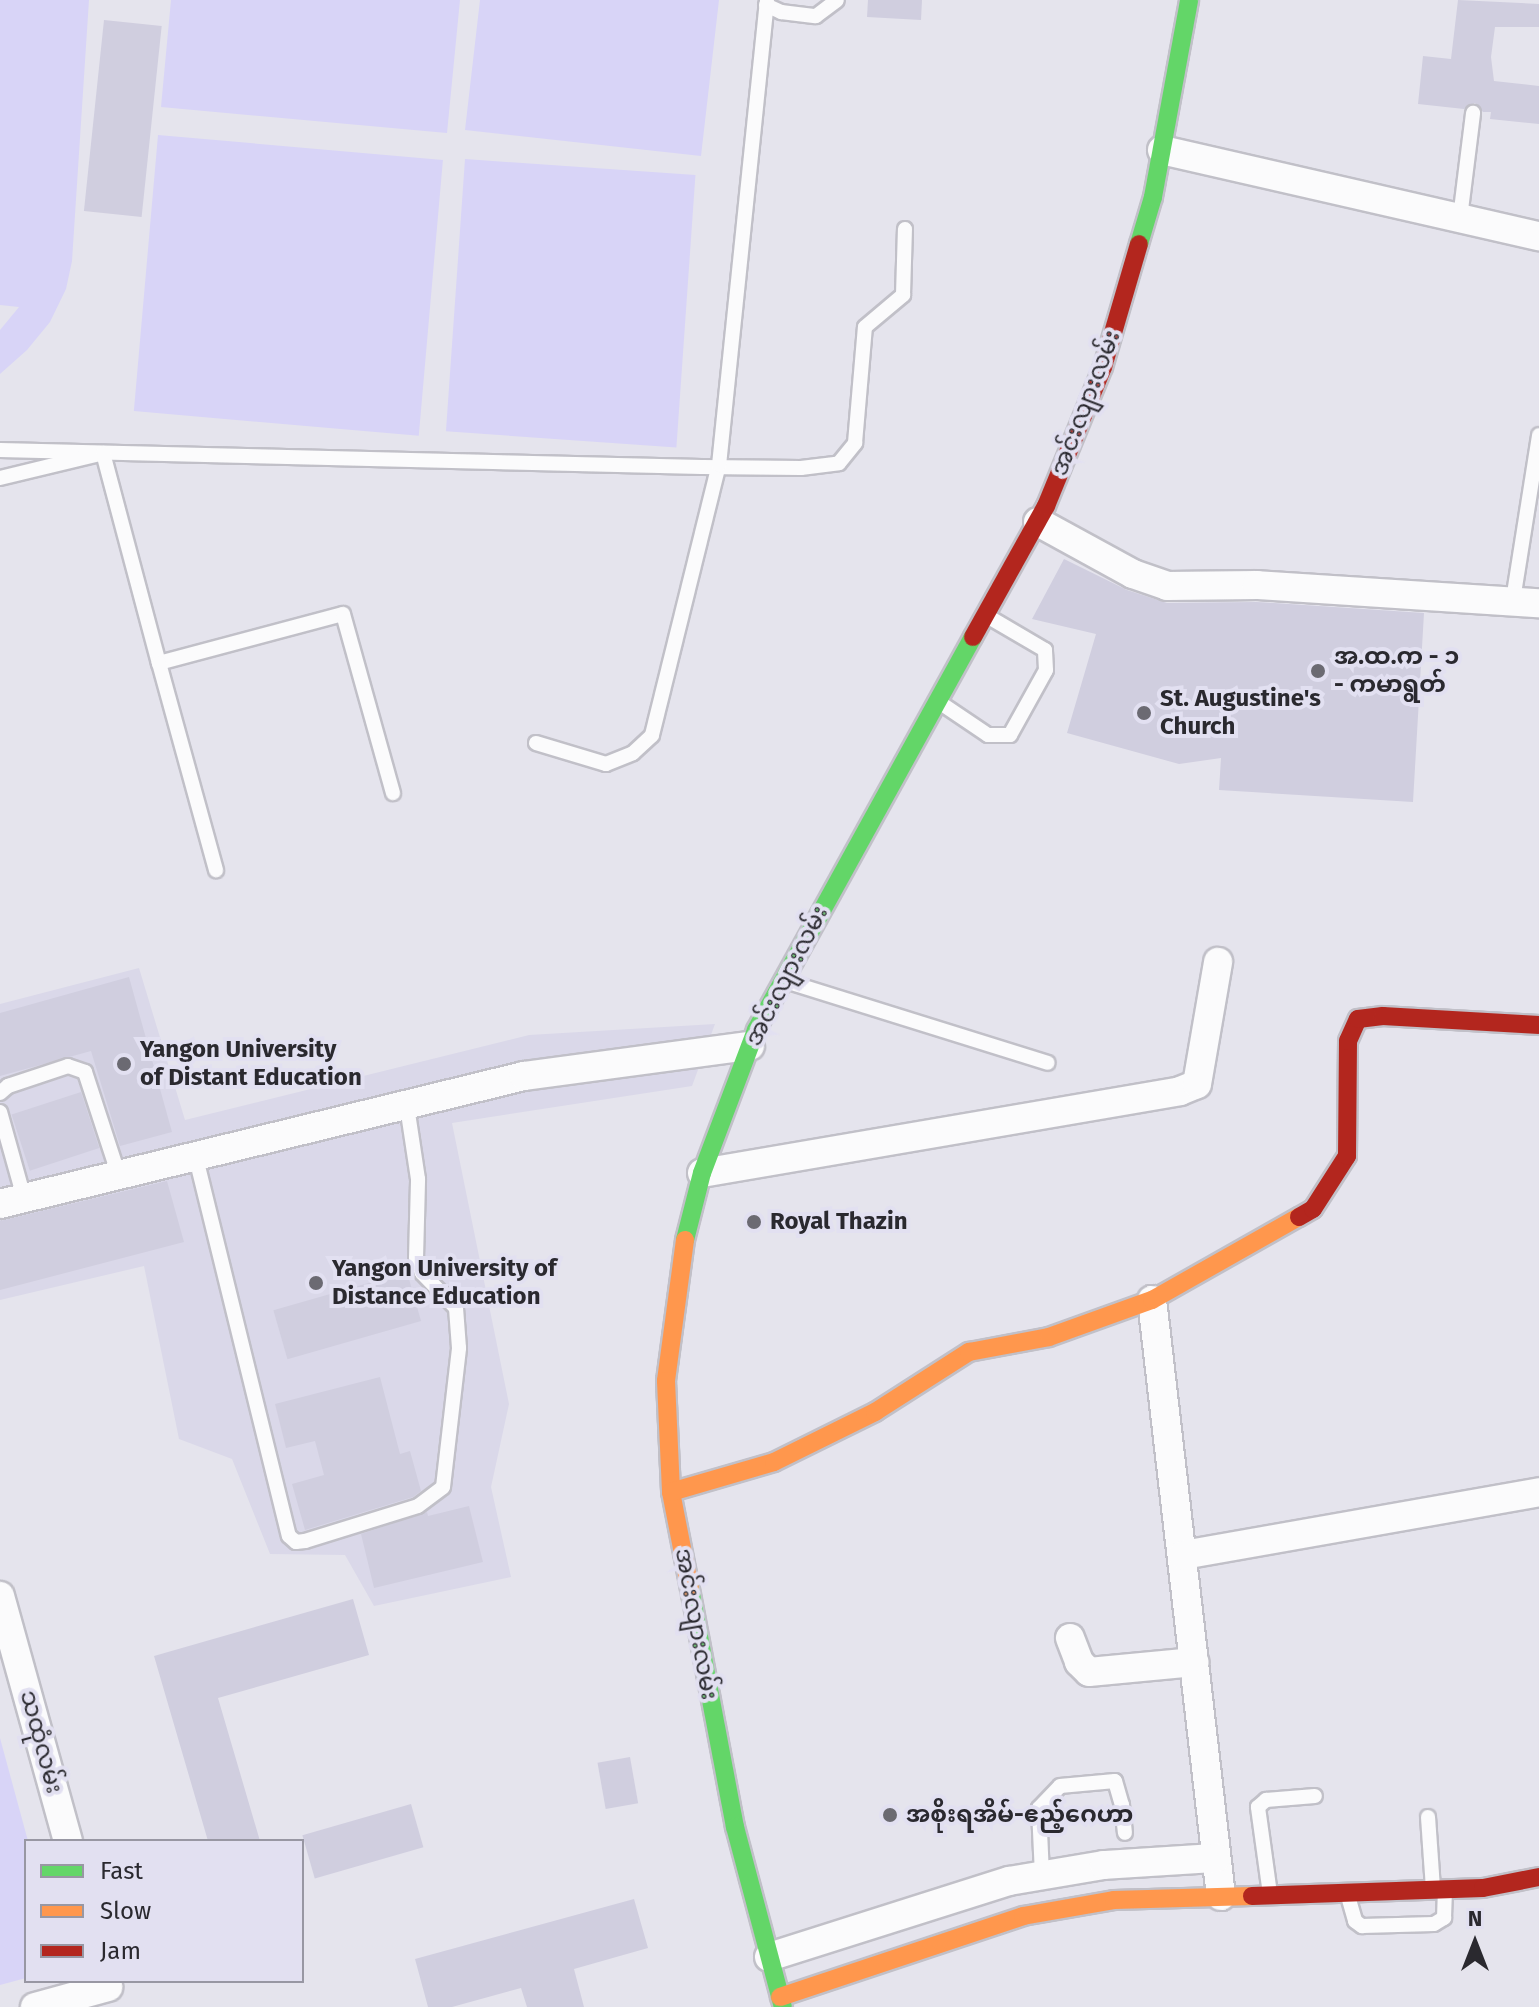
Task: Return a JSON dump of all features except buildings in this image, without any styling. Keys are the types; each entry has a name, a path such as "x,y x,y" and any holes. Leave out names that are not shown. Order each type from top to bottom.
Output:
{"main road":[{"name":"အင်းလျားလမ်း","path":"782,2002 732,1812 671,1492 666,1413 668,1348 680,1260 702,1173 750,1046 781,980 1038,522 1103,367 1153,197 1189,0"},
{"path":"671,1492 774,1462 875,1412 969,1352 1049,1337 1152,1300 1313,1209 1347,1156 1348,1041 1358,1019 1383,1016 1539,1025"},
{"path":"782,2002 1023,1916 1114,1900 1483,1888 1539,1877"}],"street":[{"path":"1162,150 1539,236"},
{"path":"1038,522 1133,574 1167,586 1257,585 1526,601"},
{"path":"702,1173 1180,1091 1197,1084 1218,962"},
{"path":"12,1201 524,1076 750,1046"},
{"path":"1152,1300 1221,1896"},
{"path":"1183,1555 1539,1492"},
{"name":"သထုံလမ်း","path":"3,1614 67,1839"},
{"path":"1070,1638 1079,1662 1089,1672 1195,1662"},
{"path":"769,1957 1009,1881 1104,1865 1216,1858"},
{"path":"35,2007 109,1992"}],"lane":[{"path":"536,743 606,764 633,753 652,735 719,465 766,2 781,12 816,16 837,0"},
{"path":"1460,218 1473,113"},
{"path":"0,450 801,468 839,463 855,443 865,327 903,295 905,229"},
{"path":"1526,601 1539,435"},
{"path":"0,478 103,453"},
{"path":"103,453 216,870"},
{"path":"159,663 343,614 393,793"},
{"path":"939,702 988,735 1010,735 1046,670 1045,650 987,616"},
{"path":"781,980 1048,1063"},
{"path":"0,1093 8,1086 68,1066 85,1072 119,1176"},
{"path":"195,1154 289,1536 296,1542 305,1541 418,1506 443,1487 459,1348 456,1308 422,1273 416,1258 418,1179 407,1106"},
{"path":"0,1112 12,1201"},
{"path":"1042,1875 1039,1808 1060,1786 1115,1781 1125,1833"},
{"path":"1270,1894 1258,1807 1266,1800 1315,1796"},
{"path":"1347,1892 1355,1921 1362,1926 1434,1924 1444,1918 1428,1817"}],"shaded area":[{"path":"0,0 89,0 72,261 66,289 50,322 27,350 0,374 0,330 19,307 0,305"},
{"path":"171,0 460,0 447,133 161,107"},
{"path":"480,0 719,0 701,156 465,130"},
{"path":"158,135 443,160 419,436 134,411"},
{"path":"465,159 695,175 676,447 446,431"},
{"name":"Yangon University of Distance Education","path":"139,968 185,1120 529,1035 715,1024 692,1086 452,1123 509,1404 491,1487 511,1577 374,1606 345,1555 270,1554 232,1459 179,1439 144,1266 0,1300 0,1004"},
{"path":"0,1738 27,1839 24,1839 24,1979 0,1985"}],"traffic: fast":[{"path":"1139,244 1153,197 1189,0"},
{"path":"685,1240 702,1173 756,1030 973,637"},
{"path":"690,1589 735,1827 783,2007"}],"traffic: slow":[{"path":"671,1492 774,1462 875,1412 969,1352 1049,1337 1152,1300 1299,1217"},
{"path":"685,1240 666,1381 671,1492 690,1589"},
{"path":"780,1997 1023,1916 1114,1900 1252,1896"}],"traffic: jam":[{"path":"973,637 1046,506 1103,367 1139,244"},
{"path":"1299,1217 1313,1209 1347,1156 1348,1041 1358,1019 1383,1016 1539,1025"},
{"path":"1252,1896 1483,1888 1539,1877"}],"place":[{"name":"အ.ထ.က - ၁ - ကမာရွတ်","path":"1318,671"},
{"name":"St. Augustine's Church","path":"1144,713"},
{"name":"Yangon University of Distant Education","path":"124,1064"},
{"name":"Royal Thazin","path":"754,1222"},
{"name":"Yangon University of Distance Education","path":"316,1283"},
{"name":"အစိုးရအိမ်-ဧည့်ဂေဟာ","path":"890,1815"}]}
